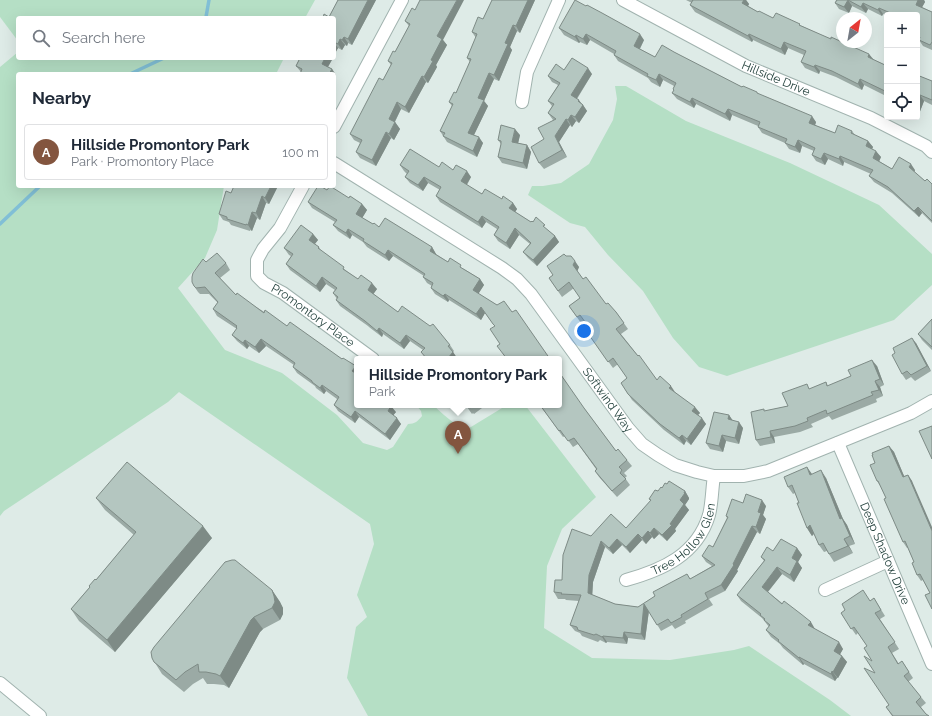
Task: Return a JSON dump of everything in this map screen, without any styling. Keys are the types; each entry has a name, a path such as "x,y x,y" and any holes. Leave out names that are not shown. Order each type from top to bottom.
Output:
{"street":[{"path":"336,123 402,0"},
{"path":"522,102 527,72 559,0"},
{"name":"Hillside Drive","path":"623,0 746,66 871,118 930,146"},
{"name":"Softwind Way","path":"336,164 502,268 517,279 531,294 628,428 642,444 675,465 714,476 744,476 768,471 911,413 932,401"},
{"name":"Promontory Place","path":"301,188 280,228 263,249 257,260 257,276 264,283 283,293 369,356"},
{"name":"Deep Shadow Drive","path":"838,443 932,664"},
{"name":"Tree Hollow Glen","path":"626,580 645,575 666,566 686,552 703,531 709,514 714,476"},
{"path":"825,590 888,561"},
{"path":"0,683 40,716"}],"green space":[{"path":"0,0 315,0 306,16 16,16 16,38 0,17"},
{"path":"16,54 16,60 283,60 277,72 16,72 16,188 224,188 217,230 205,258 178,288 225,350 282,373 337,415 363,443 387,450 393,447 408,424 416,422 422,416 418,408 436,408 465,432 502,408 527,408 596,497 562,529 547,566 544,628 592,658 670,660 734,650 749,646 830,700 851,716 368,716 347,678 356,627 367,617 357,595 374,544 370,524 179,392 168,402 4,511 0,516 0,67"},
{"path":"615,86 626,86 686,121 790,163 879,205 932,254 932,285 894,320 727,376 699,367 673,338 643,291 608,255 585,227 570,223 528,195 532,186 561,183 589,164 613,120 617,99"}],"building":[{"path":"338,0 368,0 348,39 344,37 342,40 340,39 338,44 336,43 336,16 330,16"},
{"path":"420,0 457,0 437,36 442,39 431,60 433,61 424,77 422,76 405,107 397,102 389,119 395,122 389,134 386,132 372,160 356,152 362,140 350,134 379,78 383,80 392,63 388,61 393,51 395,52 410,24 405,21 412,8 415,10"},
{"path":"492,0 528,0 516,26 513,25 505,43 508,44 494,75 489,73 478,98 484,100 468,133 479,137 473,151 443,136 445,133 440,131 453,104 449,102 454,92 456,93 471,59 467,58 477,34 472,32 478,17 483,19"},
{"path":"575,0 640,34 634,46 655,57 662,45 742,87 743,86 812,116 809,123 835,133 838,125 852,131 851,133 868,141 866,146 876,151 873,158 892,169 899,157 911,164 909,167 925,181 927,179 932,184 932,221 918,207 914,211 888,187 869,176 873,170 840,156 839,159 824,153 821,159 812,155 815,148 798,140 795,147 785,143 787,139 758,127 760,122 728,109 725,114 692,98 690,102 672,93 676,83 659,74 656,80 647,76 648,74 614,55 616,51 586,34 583,39 576,35 575,37 559,28"},
{"path":"693,0 744,0 742,3 758,12 759,11 773,18 776,13 831,39 831,37 836,39 836,48 856,48 869,54 868,57 884,65 884,91 860,79 858,84 832,71 801,62 806,51 784,42 781,49 749,34 748,36 690,5"},
{"path":"837,0 848,0 844,7 835,3"},
{"path":"848,0 918,0 916,5 932,12 932,42 930,45 920,40 920,12 888,12 879,8 878,10 863,3 861,7"},
{"path":"572,58 588,68 571,95 579,100 578,101 583,105 575,117 571,115 568,120 566,119 555,136 562,150 539,163 531,147 544,139 538,128 556,119 548,113 554,104 548,101 560,83 548,76 556,64 564,70"},
{"path":"299,60 324,60 322,64 332,69 330,72 301,72 302,69 296,66"},
{"path":"920,76 932,81 932,100 920,95"},
{"path":"501,125 515,129 512,142 527,145 523,163 498,157 501,144 501,141 498,140"},
{"path":"410,149 439,167 442,162 453,170 456,165 467,171 461,181 482,194 485,189 502,199 503,196 513,203 509,208 531,222 533,222 536,217 545,225 543,226 555,236 533,260 523,252 531,243 515,228 506,243 494,235 499,227 482,216 478,222 436,196 441,187 424,177 418,185 405,177 409,171 400,165"},
{"path":"233,188 270,188 265,198 262,196 256,213 252,212 248,225 227,219 227,217 219,214 226,191 231,193"},
{"path":"317,188 324,188 327,190 328,188 333,188 362,204 356,214 379,227 385,218 432,247 430,251 448,262 450,258 461,265 460,267 480,279 473,290 497,305 504,301 512,312 516,310 548,356 505,356 497,346 500,344 490,329 495,326 481,307 476,314 445,294 443,296 431,288 433,283 423,277 425,274 388,250 385,255 348,229 346,233 333,225 337,220 308,202"},
{"path":"301,225 313,234 309,240 344,267 343,269 358,279 361,275 372,283 368,290 398,312 402,306 430,326 433,324 450,345 448,346 453,352 450,356 424,356 421,352 425,348 406,335 400,343 379,328 377,331 336,300 338,297 333,293 337,288 322,277 316,286 286,264 293,254 284,248"},
{"path":"217,253 226,263 215,273 236,295 237,293 264,313 265,310 287,326 290,322 342,359 343,358 354,365 352,371 354,372 354,408 390,408 388,411 397,418 385,434 355,411 351,417 334,405 339,397 322,385 320,388 293,367 295,363 261,339 255,347 245,340 243,343 232,335 237,326 213,309 218,302 205,287 196,288 192,282 193,273 203,259 206,262"},
{"path":"564,254 566,256 571,256 575,261 573,265 583,279 586,277 606,304 608,303 616,312 624,323 616,329 638,356 639,355 657,380 660,376 671,386 669,388 695,407 692,411 702,418 687,439 682,435 679,438 660,424 628,394 621,383 627,378 613,358 608,362 587,332 591,330 580,315 577,317 569,306 580,298 569,282 558,291 549,278 553,275 547,266"},
{"path":"932,319 932,347 918,334"},
{"path":"912,338 927,366 911,375 907,371 902,374 892,355 895,353 893,348"},
{"path":"872,360 880,379 875,381 879,390 871,392 873,395 827,414 826,410 807,418 808,421 795,426 770,431 771,437 756,440 751,412 788,406 782,393 807,384 809,389 826,382 827,386 851,376 848,370"},
{"path":"562,376 616,451 618,449 627,460 619,467 622,470 620,473 626,479 612,491 595,471 597,469 574,438 568,441 560,430 559,431 542,408 562,408"},
{"path":"714,412 729,415 728,419 739,422 735,438 722,435 719,446 706,443"},
{"path":"932,426 932,459 919,431"},
{"path":"889,446 903,477 908,475 932,531 932,609 925,595 930,593 920,574 917,575 912,563 914,562 905,541 903,542 884,499 886,498 870,465 875,463 872,453"},
{"path":"127,462 203,526 107,640 71,609 136,532 96,498"},
{"path":"807,467 810,475 821,470 840,519 842,518 850,536 844,539 848,546 829,554 823,543 819,545 810,525 807,528 797,503 799,503 792,485 788,487 784,477"},
{"path":"669,481 685,491 680,500 684,504 670,524 672,525 662,535 654,528 650,533 648,531 642,538 638,534 626,547 617,539 609,548 601,541 589,575 588,593 615,604 638,607 655,596 653,592 687,574 690,579 715,565 702,556 709,545 713,547 728,517 726,516 732,499 743,503 746,494 762,500 758,512 761,513 756,527 752,526 733,564 734,565 721,585 705,593 708,599 681,615 682,617 671,623 668,619 657,625 644,604 641,634 624,632 623,638 602,637 578,630 577,627 570,625 581,595 561,594 562,593 554,592 555,580 562,580 563,555 572,529 591,536 611,514 626,528 651,500 649,499 655,490 658,491 665,483 667,484"},
{"path":"781,539 797,548 792,558 797,561 790,575 777,567 762,587 782,604 784,601 811,622 808,625 839,642 834,651 842,656 831,674 799,658 778,641 779,640 766,630 770,625 764,620 765,619 760,615 761,614 737,595 765,560 761,557 767,547 773,551"},
{"path":"235,560 272,590 275,602 272,608 251,620 220,676 206,672 199,672 198,664 176,680 154,662 151,652 225,562"},
{"path":"863,590 870,601 874,598 881,610 875,613 895,642 888,647 898,664 902,661 909,672 904,676 921,697 916,702 929,716 893,716 886,707 889,705 864,668 875,673 864,656 872,661 864,648 867,646 854,627 851,629 841,613 845,610 842,604"}],"waterway":[{"path":"206,16 209,0"},
{"path":"134,72 160,60"},
{"path":"0,224 38,188"}],"place":[{"name":"Hillside Promontory Park","path":"458,454"}]}
